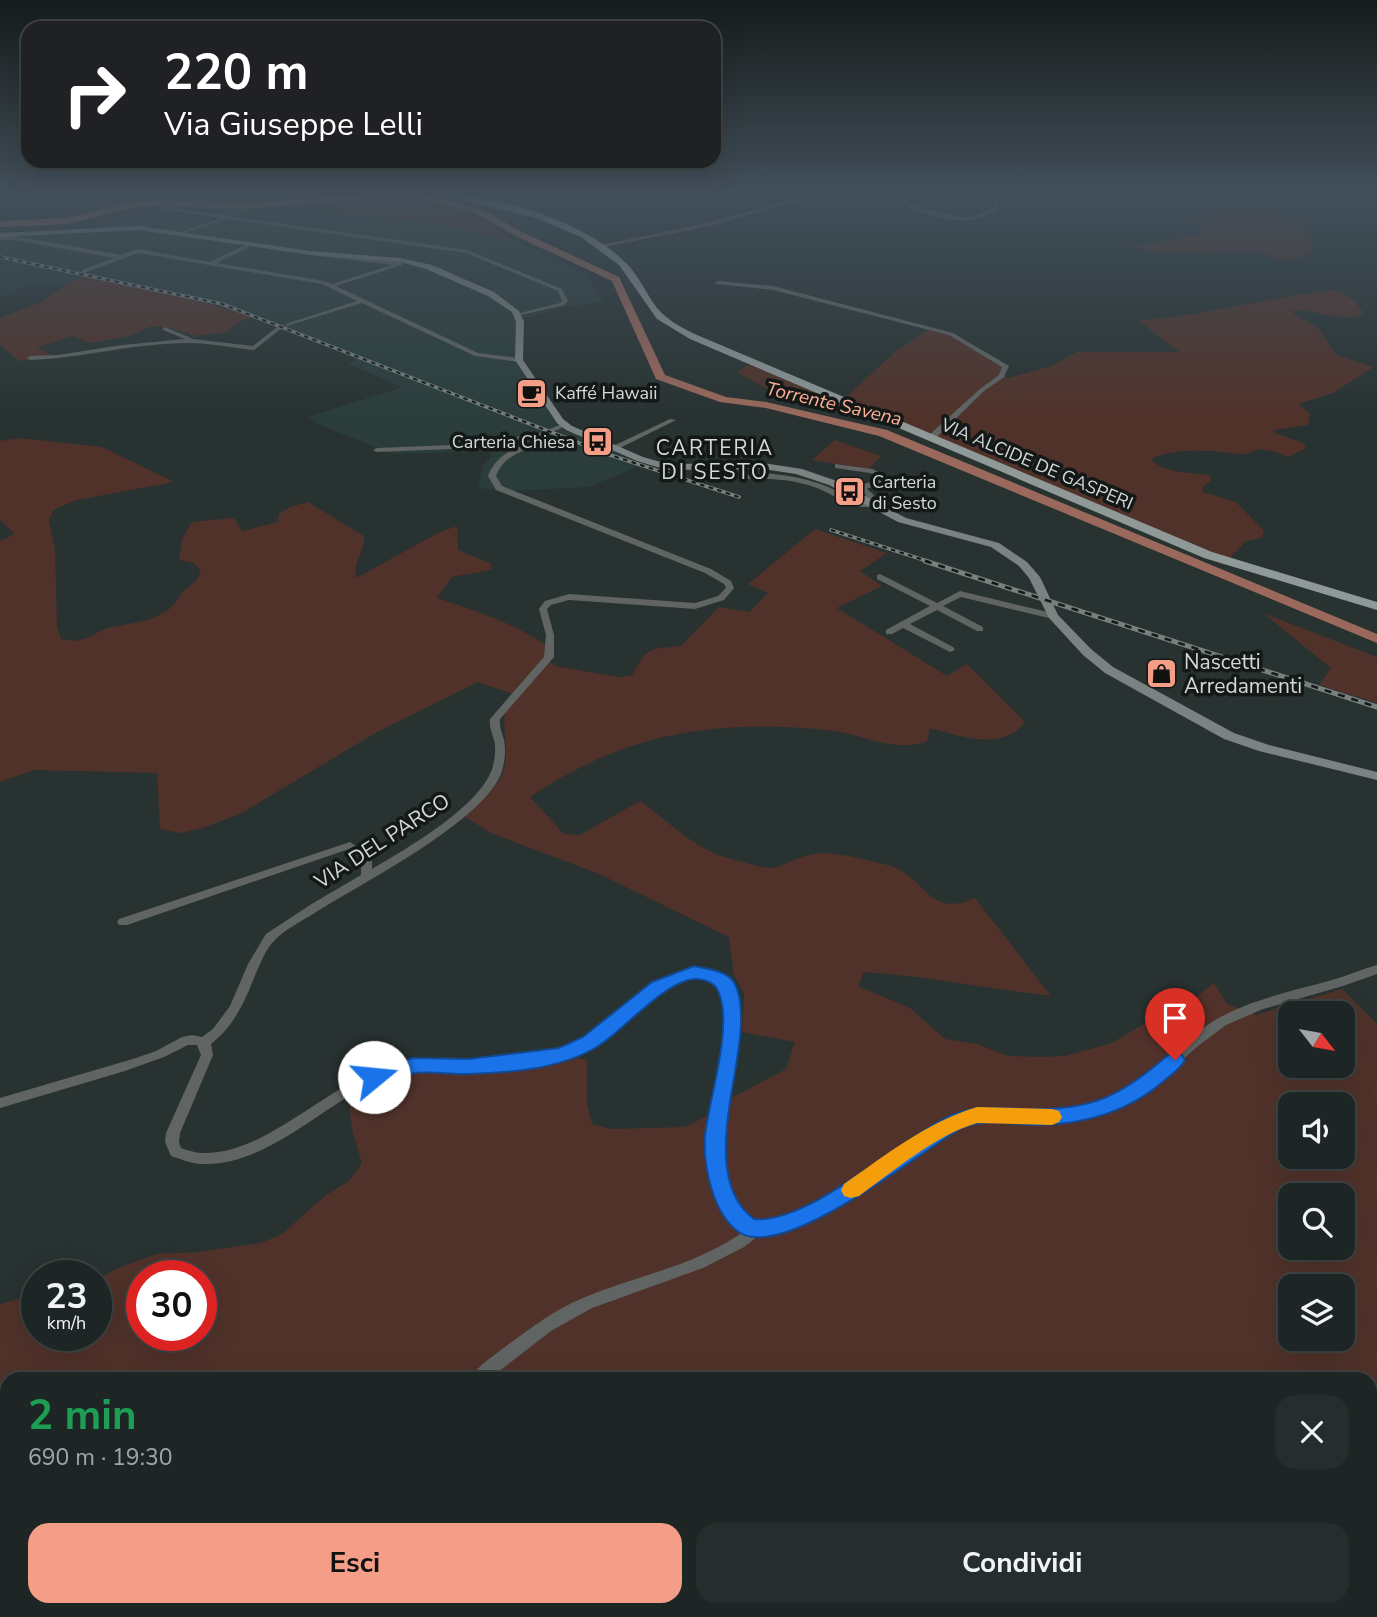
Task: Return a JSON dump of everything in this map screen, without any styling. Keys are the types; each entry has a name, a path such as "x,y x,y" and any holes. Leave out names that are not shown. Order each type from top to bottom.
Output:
{"main road":[{"path":"435,269 491,294 507,303 518,315 518,354 564,425 648,462 676,468 788,468 826,480 902,520 979,538 1014,555 1034,577 1054,616 1087,652 1110,670 1229,736 1264,748 1377,776"},
{"name":"VIA ALCIDE DE GASPERI","path":"626,269 651,306 684,333 1208,555 1377,606"}],"street":[{"path":"85,271 89,269"},
{"path":"248,269 334,285 477,355 492,357 518,354"},
{"path":"334,285 383,269"},
{"path":"510,269 560,290 565,301 518,315"},
{"path":"718,283 773,288 951,334 1006,366 1002,376 931,438"},
{"path":"288,326 363,301"},
{"path":"30,358 58,357 122,346 195,341 254,348 279,328"},
{"path":"165,329 195,341"},
{"path":"501,356 518,354"},
{"path":"613,447 672,420"},
{"path":"552,430 564,425"},
{"name":"VIA DEL PARCO","path":"204,1042 225,1026 237,1009 262,947 270,937 436,833 467,809 493,781 500,751 495,719 550,657 550,635 543,609 548,603 569,597 695,606 722,598 730,589 728,583 708,571 499,488 492,476 496,467 509,454 537,442 539,436 463,447 377,450"},
{"path":"746,477 790,477 819,486 855,504 868,503 870,495 861,488 889,478 872,471 838,466"},
{"path":"880,577 980,629"},
{"path":"889,632 960,594 989,603 1054,616"},
{"path":"903,624 950,649"},
{"path":"123,922 350,845 367,858 366,877"},
{"path":"0,1103 150,1057 187,1040 197,1039 204,1042 207,1055 173,1133 172,1142 176,1152 198,1159 229,1154 292,1127 359,1085 389,1072 413,1066 469,1067 550,1058 577,1049 590,1042 659,986 684,975 704,973 725,984 732,1007 731,1044 715,1136 717,1173 723,1193 740,1221 757,1229 786,1224 824,1207 931,1135 959,1120 977,1115 1068,1116 1110,1106 1141,1090 1203,1034 1224,1020 1255,1007 1343,982 1377,969"},
{"path":"488,1372 584,1304 695,1264 742,1243 757,1229"}],"shaded area":[{"path":"0,269 576,269 584,273 604,301 559,308 525,318 520,341 523,373 543,401 566,425 561,429 613,450 637,467 588,487 507,491 478,488 483,465 491,457 489,451 392,454 318,424 309,417 402,387 348,364 359,357 301,333 230,308 81,276 65,284 27,285 0,298"},
{"path":"81,276 162,291 256,317 240,322 228,332 197,336 152,326 129,336 90,343 73,336 37,347 55,357 19,361 0,345 0,318 41,302"},
{"path":"1333,290 1351,298 1363,313 1350,317 1295,310 1292,313 1319,329 1336,355 1374,367 1333,393 1298,404 1310,414 1308,425 1274,430 1275,433 1303,443 1306,448 1288,457 1273,451 1260,450 1247,454 1183,451 1151,459 1170,470 1210,475 1211,481 1203,487 1203,492 1236,502 1264,531 1262,538 1246,541 1223,565 879,416 823,406 788,396 753,382 737,372 753,362 841,397 848,395 895,352 928,330 958,337 1002,362 1006,379 1051,366 1077,352 1179,352 1139,321"},
{"path":"19,438 102,447 174,482 77,500 53,510 49,521 55,550 57,626 61,639 75,641 88,638 104,629 149,620 167,611 182,592 197,580 201,571 194,563 179,560 182,539 192,522 234,518 242,531 278,522 279,514 290,507 308,502 364,536 356,578 438,533 457,526 458,550 492,564 491,570 452,577 437,598 521,630 547,646 548,661 555,666 618,677 631,676 646,653 681,646 719,607 749,612 768,593 748,584 815,529 887,553 860,571 882,586 837,608 947,676 967,664 1025,722 1015,731 1004,737 980,739 930,728 927,741 903,745 827,730 786,727 709,729 672,735 601,758 565,775 530,797 564,834 580,835 640,801 696,843 732,859 769,868 810,855 847,856 898,869 936,900 959,903 975,898 1051,996 864,972 858,986 910,1008 945,1039 977,1044 1008,1056 1065,1056 1112,1043 1195,998 1214,983 1227,1004 1256,1015 1278,1008 1278,1078 1355,1078 1355,1002 1377,1024 1377,1372 0,1372 0,1304 21,1298 21,1351 112,1351 112,1271 126,1265 126,1351 217,1351 217,1260 140,1260 156,1254 198,1252 261,1243 282,1234 325,1196 350,1180 362,1163 353,1134 348,1098 379,1077 407,1068 569,1056 587,1060 587,1103 592,1124 611,1129 685,1127 709,1115 726,1101 786,1069 795,1042 742,1032 744,993 734,975 729,937 599,874 491,833 462,815 488,793 501,777 506,759 505,713 507,706 518,696 478,682 377,732 242,813 203,828 180,833 160,829 157,773 34,770 0,782 0,541 15,534 0,520 0,441"},
{"path":"835,440 881,456 869,469 812,460"},
{"path":"1263,613 1377,657 1377,703 1319,685 1331,668"},
{"path":"1342,989 1354,1001 1302,1001"}],"waterway":[{"name":"Torrente Savena","path":"595,269 616,279 660,377 724,400 766,405 883,433 1377,639"}],"tunnel":[{"path":"279,328 288,325"}],"railway":[{"path":"59,269 222,304 610,455 739,497"},
{"path":"831,530 930,562"},
{"path":"925,561 1377,707"}],"slow traffic":[{"path":"851,1190 931,1135 959,1120 977,1115 1052,1117"}],"place":[{"name":"Kaffé Hawaii","path":"532,393"},
{"name":"Carteria Chiesa","path":"598,442"},
{"name":"Carteria di Sesto","path":"849,492"},
{"name":"Nascetti Arredamenti","path":"1161,674"}],"district":[{"name":"CARTERIA DI SESTO","path":"715,460"}],"route":[{"path":"374,1077 413,1066 469,1067 550,1058 590,1042 659,986 694,972 704,973 725,984 730,993 732,1007 731,1044 715,1136 717,1173 723,1193 740,1221 757,1229 786,1224 824,1207 931,1135 959,1120 977,1115 1068,1116 1110,1106 1141,1090 1175,1060"}]}
